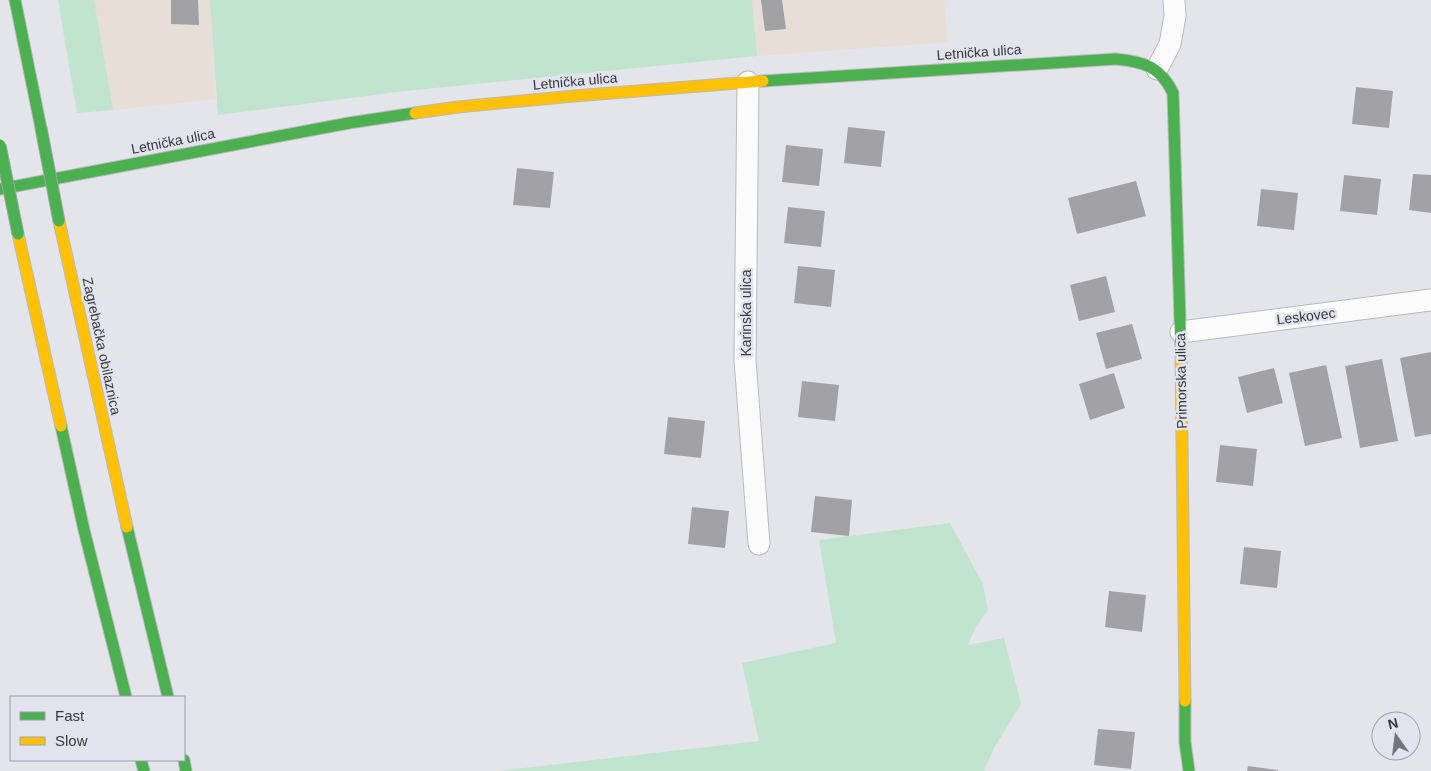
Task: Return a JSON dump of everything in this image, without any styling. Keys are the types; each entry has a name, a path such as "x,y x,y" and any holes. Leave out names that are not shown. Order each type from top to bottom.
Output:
{"main road":[{"name":"Zagrebačka obilaznica","path":"15,0 58,221 120,498 168,696"},
{"name":"Letnička ulica","path":"0,189 349,123 440,110 574,96 748,82 1116,59 1139,61 1157,70"},
{"name":"Primorska ulica","path":"1157,70 1168,80 1173,93 1180,332 1185,742 1189,771"},
{"path":"0,145 84,530 126,696"}],"street":[{"path":"1157,70 1170,44 1174,0"},
{"name":"Karinska ulica","path":"748,82 745,360 759,544"},
{"name":"Leskovec","path":"1180,332 1431,300"}],"shaded area":[{"path":"94,0 210,0 216,99 113,110"},
{"path":"752,0 944,0 948,42 757,56"}],"green space":[{"path":"58,0 94,0 113,110 77,113"},
{"path":"210,0 752,0 757,56 405,91 218,115"},
{"path":"950,523 983,584 988,610 976,626 968,645 1004,638 1021,704 994,748 984,771 498,771 759,741 742,663 836,643 819,540"}],"building":[{"path":"171,0 198,0 199,25 171,24"},
{"path":"761,0 782,0 786,29 765,31"},
{"path":"1356,87 1393,91 1389,128 1352,124"},
{"path":"848,127 885,131 881,167 844,163"},
{"path":"786,145 823,149 819,186 782,182"},
{"path":"517,168 554,172 550,208 513,205"},
{"path":"1413,174 1431,175 1431,213 1409,210"},
{"path":"1344,175 1381,179 1377,215 1340,211"},
{"path":"1136,181 1146,216 1077,234 1068,198"},
{"path":"1261,189 1298,193 1294,230 1257,226"},
{"path":"788,207 825,211 821,247 784,243"},
{"path":"798,266 835,270 831,307 794,303"},
{"path":"1106,276 1115,312 1079,321 1070,285"},
{"path":"1132,324 1142,359 1106,369 1096,333"},
{"path":"1431,352 1431,434 1415,437 1400,358"},
{"path":"1382,359 1398,441 1360,448 1345,366"},
{"path":"1326,365 1342,438 1305,446 1289,373"},
{"path":"1274,368 1283,403 1247,413 1238,377"},
{"path":"1114,373 1125,408 1090,420 1079,384"},
{"path":"802,381 839,385 835,421 798,417"},
{"path":"668,417 705,421 701,458 664,454"},
{"path":"1220,445 1257,449 1253,486 1216,482"},
{"path":"815,496 852,500 849,536 811,532"},
{"path":"692,507 729,511 725,548 688,544"},
{"path":"1244,547 1281,551 1277,588 1240,584"},
{"path":"1109,591 1146,595 1142,632 1105,627"},
{"path":"1098,729 1135,732 1131,769 1094,765"},
{"path":"1248,766 1278,770 1278,771 1247,771"}],"traffic: fast":[{"path":"15,0 41,128"},
{"path":"763,81 1116,59 1143,64 1157,71 1173,93 1181,353"},
{"path":"0,189 349,123 415,113"},
{"path":"41,128 59,221"},
{"path":"0,145 18,234"},
{"path":"61,426 84,530 126,696"},
{"path":"127,527 168,696"},
{"path":"1185,701 1185,742 1189,771"},
{"path":"141,761 144,771"},
{"path":"184,761 186,771"}],"traffic: slow":[{"path":"415,113 574,96 763,81"},
{"path":"59,221 127,527"},
{"path":"18,234 61,426"},
{"path":"1181,353 1185,701"}]}
